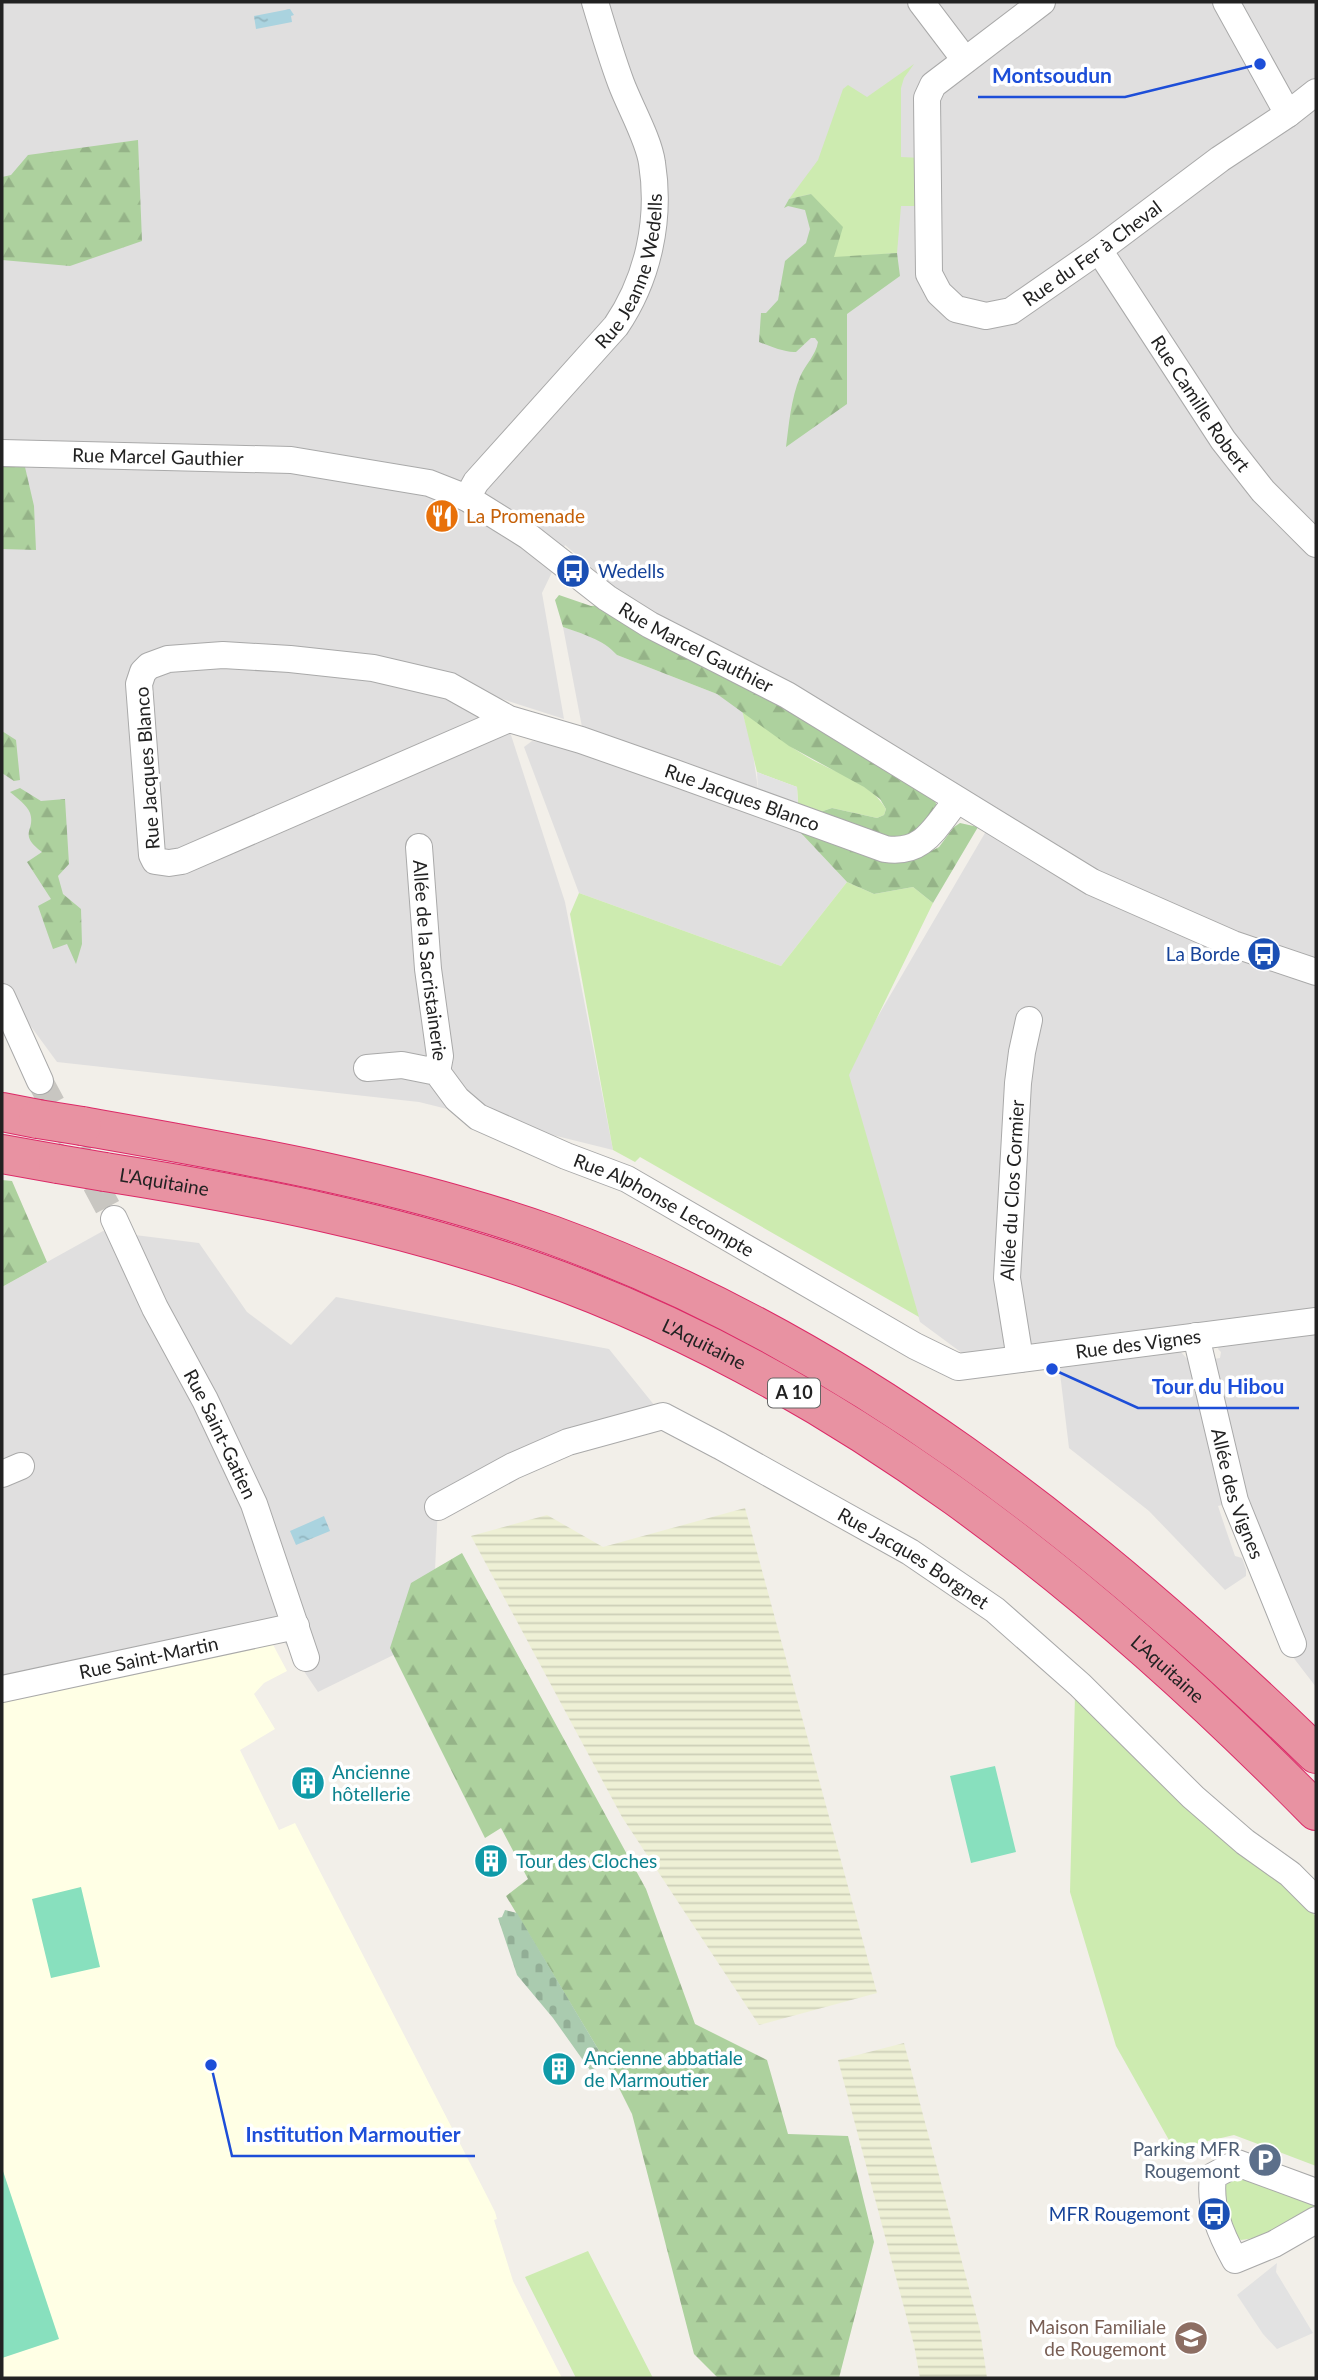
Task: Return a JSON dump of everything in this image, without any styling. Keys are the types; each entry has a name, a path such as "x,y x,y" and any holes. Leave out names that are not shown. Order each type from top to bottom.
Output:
{"highway":[{"name":"L'Aquitaine","path":"20,1116 324,1171 476,1210 624,1263 767,1332 837,1371 903,1413 1034,1505 1155,1604 1316,1754"},
{"name":"L'Aquitaine","path":"2,1154 315,1210 465,1248 609,1300 748,1367 816,1404 881,1446 1010,1537 1138,1643 1244,1739 1316,1811"}],"street":[{"name":"Rue Jeanne Wedells","path":"467,498 476,482 616,326 633,301 646,261 653,233 655,205 652,160 621,83 594,2"},
{"path":"921,2 965,60"},
{"name":"Rue du Fer à Cheval","path":"1042,2 933,85 927,98 929,274 939,293 956,309 986,316 1011,311 1316,92"},
{"path":"1226,2 1288,114"},
{"name":"Rue Camille Robert","path":"1099,250 1223,440 1263,491 1316,544"},
{"name":"Rue Marcel Gauthier","path":"2,453 291,460 429,483 467,498 528,536 607,598 650,625 787,695 1092,883 1233,944 1316,972"},
{"name":"Rue Jacques Blanco","path":"509,719 182,861 155,861 152,855 139,684 143,672 149,666 169,659 223,655 373,668 450,686 509,719 581,740 886,849 906,850 922,843 957,800"},
{"name":"Allée de la Sacristainerie","path":"419,848 428,970 440,1056 437,1072"},
{"path":"2,997 40,1081"},
{"name":"Allée du Clos Cormier","path":"1020,1359 1007,1278 1018,1083 1021,1052 1029,1020"},
{"path":"367,1068 402,1065 437,1072"},
{"name":"Rue Alphonse Lecompte","path":"437,1072 457,1099 478,1117 566,1156 627,1179 915,1346 958,1367"},
{"name":"Rue Saint-Gatien","path":"114,1219 155,1308 205,1401 254,1504 306,1658"},
{"name":"Rue des Vignes","path":"958,1367 1316,1321"},
{"name":"Allée des Vignes","path":"1196,1336 1235,1501 1293,1644"},
{"name":"Rue Jacques Borgnet","path":"438,1507 513,1466 568,1442 663,1416 911,1552 995,1610 1070,1675 1194,1797 1245,1842 1290,1874 1316,1900"},
{"name":"Rue Saint-Martin","path":"2,1689 296,1626"},
{"path":"1316,2192 1237,2164 1213,2176 1214,2214 1235,2260 1274,2244 1316,2220"}],"shaded area":[{"path":"2,2 1316,2 1316,1313 1206,1328 962,1353 920,1322 846,1071 999,809 636,606 565,545 542,593 564,719 499,698 565,902 613,1150 419,1102 57,1062 2,987"},
{"path":"563,627 610,646 617,655 717,694 742,710 752,747 758,789 582,727"},
{"path":"532,741 555,744 800,832 847,882 781,966 579,893 524,747"},
{"path":"757,772 797,787 798,804 758,789"},
{"path":"103,1231 199,1243 247,1312 291,1345 336,1297 609,1349 663,1416 438,1506 435,1570 424,1640 318,1692 272,1624 2,1680 2,1287"},
{"path":"1316,1333 1316,1687 1286,1648 1218,1387 1214,1359 1220,1358 1220,1343"},
{"path":"1180,1351 1189,1361 1226,1504 1218,1506 1235,1556 1242,1558 1246,1569 1246,1576 1225,1590 1149,1511 1069,1448 1059,1365"},
{"path":"745,1508 877,1993 759,2025 622,1817 471,1536 547,1515 603,1547"},
{"path":"270,1639 287,1671 264,1683 254,1694 275,1729 240,1750 279,1830 295,1823 488,2198 495,2212 497,2219 494,2220 513,2281 562,2378 2,2378 2,1698"},
{"path":"904,2043 980,2330 987,2378 920,2378 914,2345 838,2060"},
{"path":"1277,2263 1276,2272 1313,2333 1277,2349 1263,2334 1237,2295"}],"green space":[{"path":"914,64 904,78 901,88 901,157 921,158 919,206 901,206 897,253 834,258 811,194 789,199 818,160 843,89 848,85 867,97"},
{"path":"138,140 142,241 70,266 2,260 2,177 11,175 28,155"},
{"path":"811,194 843,227 834,257 897,253 900,276 847,314 847,404 786,447 797,385 818,342 811,338 796,352 792,352 759,342 761,313 766,313 778,300 785,261 806,243 810,229 805,210 788,206 784,208 789,199"},
{"path":"2,467 25,467 34,506 36,550 2,549"},
{"path":"559,595 591,606 601,605 787,704 932,797 936,805 934,814 921,829 894,837 863,830 820,812 832,808 877,818 884,815 886,809 880,799 864,787 789,746 717,694 617,655 599,641 563,627 555,600"},
{"path":"742,710 804,755 870,791 886,809 884,815 877,818 832,808 820,812 798,804 797,787 757,772"},
{"path":"2,731 16,740 20,780 14,781 2,773"},
{"path":"20,788 41,801 65,799 69,864 58,876 63,894 81,909 82,944 76,964 67,944 53,949 38,906 51,899 27,862 42,852 30,840 29,810 10,792"},
{"path":"960,823 978,827 933,903 913,887 874,894 847,882 800,832 918,858 939,847"},
{"path":"847,882 874,894 913,887 933,903 849,1075 919,1317 640,1157 635,1162 613,1150 570,914 579,893 781,966"},
{"path":"2,1180 12,1181 47,1262 2,1287"},
{"path":"462,1553 646,1889 695,2024 767,2060 788,2134 848,2136 874,2242 839,2378 718,2378 694,2354 632,2114 607,2064 506,1896 528,1879 501,1828 485,1838 390,1648 411,1583"},
{"path":"1075,1695 1298,1895 1316,1917 1316,2166 1234,2135 1174,2149 1116,2046 1070,1892"},
{"path":"995,1766 1016,1852 971,1863 950,1776"},
{"path":"81,1887 100,1967 51,1978 32,1899"},
{"path":"505,1910 517,1913 607,2064 590,2070 553,2018 517,1975 498,1918 502,1917"},
{"path":"2,2168 59,2339 2,2358"},
{"path":"1244,2176 1316,2198 1316,2207 1260,2236 1241,2240 1231,2233 1221,2190 1228,2183"},
{"path":"588,2251 653,2378 576,2378 525,2277"}],"water":[{"path":"290,9 294,15 291,16 292,22 256,29 254,16"},
{"path":"324,1516 330,1531 296,1545 290,1531"}],"tunnel":[{"path":"40,1081 114,1219"}],"place":[{"name":"Montsoudun","path":"1260,64"},
{"name":"La Promenade","path":"442,516"},
{"name":"Wedells","path":"573,571"},
{"name":"La Borde","path":"1264,954"},
{"name":"Tour du Hibou","path":"1052,1369"},
{"name":"Ancienne hôtellerie","path":"308,1783"},
{"name":"Tour des Cloches","path":"491,1861"},
{"name":"Institution Marmoutier","path":"211,2065"},
{"name":"Ancienne abbatiale de Marmoutier","path":"559,2069"},
{"name":"Parking MFR Rougemont","path":"1265,2160"},
{"name":"MFR Rougemont","path":"1214,2214"},
{"name":"Maison Familiale de Rougemont","path":"1191,2338"}]}
